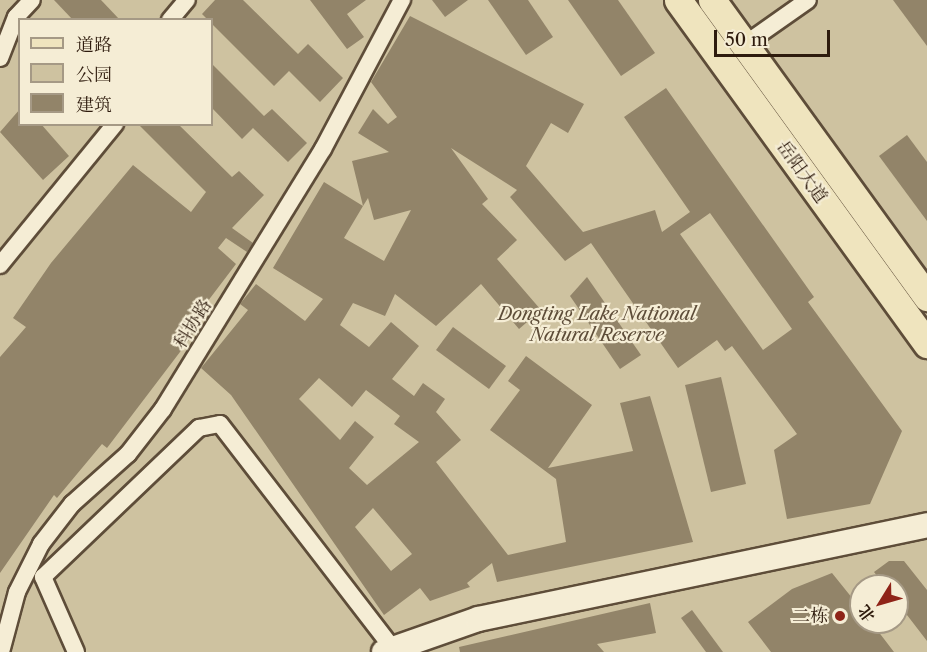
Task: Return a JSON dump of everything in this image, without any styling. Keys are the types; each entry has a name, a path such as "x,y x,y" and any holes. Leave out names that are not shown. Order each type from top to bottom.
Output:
{"main road":[{"name":"岳阳大道","path":"678,0 927,344"},
{"name":"岳阳大道","path":"712,0 927,297"}],"street":[{"path":"0,58 16,17 32,0"},
{"path":"172,18 187,0"},
{"name":"科协路","path":"1,652 18,591 40,544 72,504 128,454 163,409 323,149 402,0"},
{"path":"744,45 808,0"},
{"path":"0,265 113,126"},
{"path":"76,652 44,577 199,428 220,424 389,650 478,619 927,525"}],"green space":[{"name":"Dongting Lake National Natural Reserve","path":"0,0 927,0 927,652 0,652"}],"building":[{"path":"54,0 101,0 118,18 71,18"},
{"path":"215,0 243,0 298,54 308,44 343,78 320,102 289,71 274,86 213,25 213,18 206,18 202,14"},
{"path":"310,0 366,0 347,14 364,37 347,49"},
{"path":"432,0 468,0 445,17"},
{"path":"488,0 528,0 553,37 526,55"},
{"path":"568,0 618,0 655,53 621,76"},
{"path":"893,0 927,0 927,46"},
{"path":"410,16 584,104 568,133 551,123 526,166 583,232 655,210 662,232 690,212 624,117 666,88 814,297 808,302 902,431 870,504 787,519 774,450 797,434 732,346 725,351 717,340 678,368 591,243 565,261 510,197 517,190 451,148 488,199 482,204 517,240 497,259 541,310 519,329 481,284 436,326 395,294 385,316 353,303 340,325 369,347 391,322 419,346 392,379 414,396 423,383 445,399 436,412 461,440 436,462 508,555 566,542 556,479 490,430 520,390 508,381 526,356 592,405 548,468 633,451 620,403 650,396 693,542 497,582 492,563 467,583 470,587 430,601 420,588 384,615 231,395 201,368 248,310 240,304 256,284 305,321 323,299 273,268 324,182 363,206 352,161 389,152 358,133 373,109 388,124 397,117 371,82","holes":["368,198 374,220 411,210 384,261 344,238","710,213 792,329 763,350 680,234","319,378 352,407 366,390 400,416 394,424 419,442 367,485 349,468 374,437 355,421 340,440 299,399","373,508 412,554 391,571 355,527"]},
{"path":"213,65 264,116 272,109 307,143 288,162 253,128 242,139 213,109"},
{"path":"18,111 18,126 43,126 69,156 43,180 0,132"},
{"path":"140,126 180,126 232,177 239,171 264,195 232,228 253,243 247,252 226,238 218,248 236,264 192,322 199,327 107,448 102,444 57,498 54,495 0,573 0,357 26,327 13,318 51,263 133,165 191,212 206,192"},
{"path":"907,135 927,162 927,221 879,156"},
{"path":"587,277 641,355 620,369 570,296"},
{"path":"453,327 506,366 489,389 436,350"},
{"path":"721,377 746,484 711,492 685,385"},
{"path":"889,561 904,561 927,590 927,641 909,618 909,574 876,574 874,572"},
{"path":"832,573 849,594 849,634 880,634 894,652 771,652 748,622 792,589"},
{"path":"650,603 656,633 597,644 604,652 460,652 459,647"},
{"path":"692,610 723,652 706,652 681,618"}],"place":[{"name":"二栋","path":"840,616"}]}
